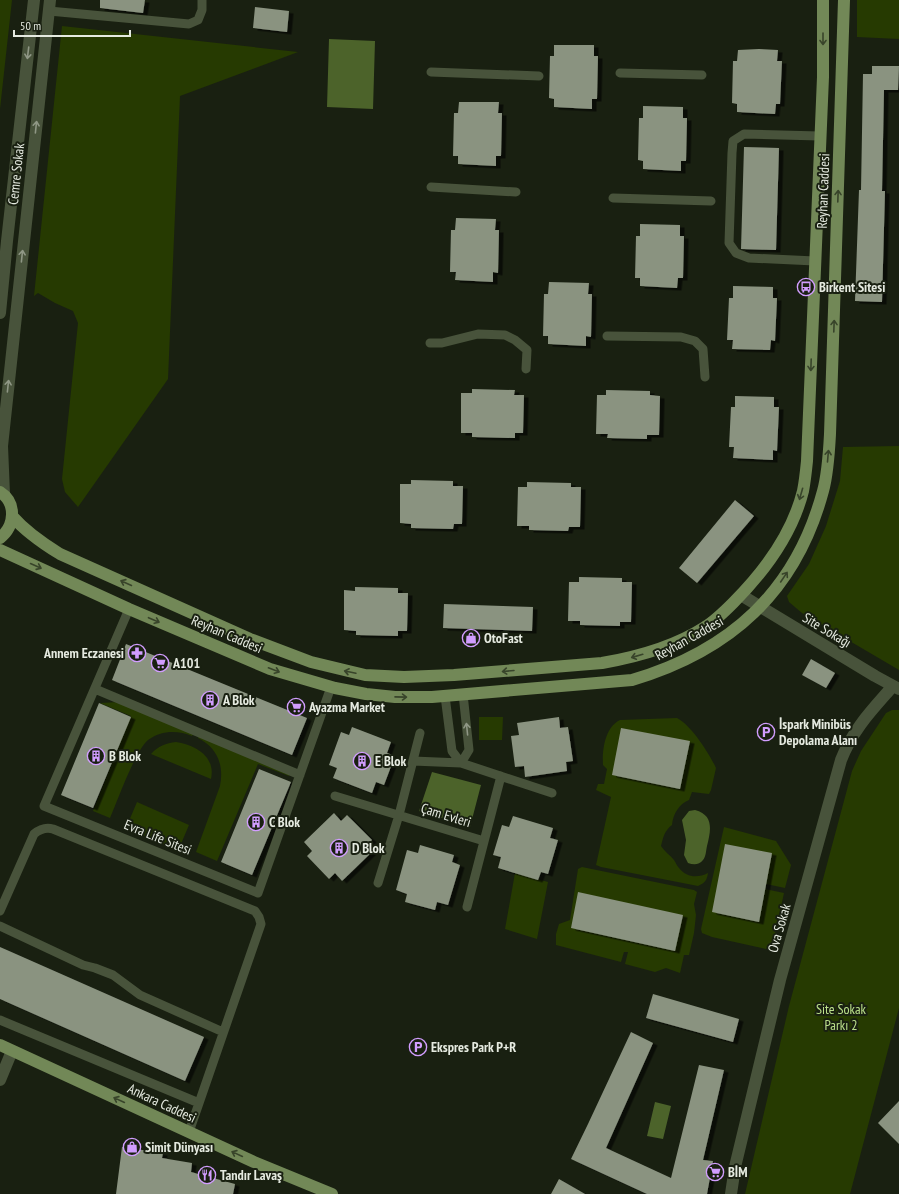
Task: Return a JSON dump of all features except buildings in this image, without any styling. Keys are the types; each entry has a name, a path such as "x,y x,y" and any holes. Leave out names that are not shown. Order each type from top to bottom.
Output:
{"main road":[{"name":"Reyhan Caddesi","path":"12,516 21,527 33,537 60,554 250,639 312,662 365,675 404,677 454,675 602,663 625,659 656,650 705,627 725,611 741,595 770,560 784,538 795,514 803,490 807,461 823,77 823,0"},
{"name":"Reyhan Caddesi","path":"0,550 129,609 280,672 331,687 366,694 395,697 454,695 632,680 658,673 720,641 744,623 760,607 782,580 797,556 816,512 823,491 827,469 830,434 844,0"},
{"path":"810,382 832,383"},
{"path":"0,538 8,530 12,516 12,508 2,493"},
{"path":"454,675 454,695"},
{"name":"Ankara Caddesi","path":"0,1045 315,1190 332,1194"}],"street":[{"name":"Cemre Sokak","path":"0,313 34,0"},
{"name":"Cemre Sokak","path":"2,493 2,446 50,5"},
{"name":"Site Sokağı","path":"741,595 896,687"},
{"name":"Ova Sokak","path":"731,1194 735,1166 780,980 841,760 858,726 896,687"},
{"path":"0,1080 12,1051"}],"lane":[{"path":"50,5 189,24 198,20 202,10 202,0"},
{"path":"431,72 540,76"},
{"path":"620,74 702,75"},
{"path":"815,261 749,258 736,253 729,243 732,153 734,141 744,134 820,136"},
{"path":"431,187 516,192"},
{"path":"613,198 712,200"},
{"path":"430,343 442,343 478,334 505,335 515,340 527,350 526,369"},
{"path":"607,336 682,337 695,341 703,349 705,377"},
{"name":"Evra Life Sitesi","path":"129,609 44,806 258,893 331,687"},
{"path":"95,689 300,775"},
{"path":"454,695 452,751 461,763"},
{"path":"454,695 469,750 461,763"},
{"name":"Çam Evleri","path":"378,883 399,815 420,733"},
{"path":"412,761 461,763 552,793"},
{"name":"Çam Evleri","path":"467,907 501,776"},
{"name":"Çam Evleri","path":"335,796 484,841"},
{"path":"0,911 34,834 38,830 48,828 255,911 259,916 261,924 189,1132"},
{"path":"0,926 83,965 95,968 113,976 140,996 223,1032"},
{"path":"0,1020 199,1103"}],"green space":[{"path":"0,0 12,0 0,109"},
{"path":"857,0 899,0 899,39 857,37"},
{"path":"62,26 298,52 180,96 168,379 78,507 65,492 62,479 78,323 73,311 38,293 34,296"},
{"path":"899,446 899,670 802,613 789,602 787,596 809,564 826,526 840,481 843,447"},
{"path":"120,702 195,732 192,736 175,732 158,734 148,740 132,765 110,818 93,811 131,716 100,703"},
{"name":"Site Sokak Parkı 2","path":"892,710 899,710 899,1008 850,1194 745,1194 789,1006 852,771 861,751 886,713"},
{"path":"479,717 503,717 502,740 479,740"},
{"path":"677,718 694,733 716,768 709,794 692,792 689,800 682,804 677,810 672,825 664,835 661,846 674,860 678,867 686,874 700,876 708,873 705,881 698,886 596,865 611,797 596,790 598,784 604,784 607,769 603,765 603,753 608,733 615,723 620,720"},
{"path":"199,734 291,772 289,776 258,764 217,861 196,852 220,786 221,779 218,758 215,752 205,742 198,738"},
{"path":"176,742 197,749 207,758 212,771 211,779 151,754 162,745"},
{"path":"137,802 189,825 178,851 126,828"},
{"path":"724,827 776,841 791,865 785,888 766,884 765,889 784,893 773,944 766,949 712,937 702,933 701,929"},
{"path":"582,867 694,890 697,892 694,904 696,915 694,933 689,955 684,955 680,973 666,968 655,972 625,964 628,952 624,952 621,962 556,945 556,934 559,924 570,920 578,869"},
{"path":"515,873 548,882 537,939 505,929"}],"shaded area":[{"path":"329,39 375,41 373,109 327,107"},
{"path":"432,772 481,785 470,827 419,811"},
{"path":"695,810 705,815 710,824 705,857 698,864 688,863 684,855 686,840 682,820 689,811"},
{"path":"655,1102 671,1106 663,1139 647,1136"}],"place":[{"name":"Birkent Sitesi","path":"806,287"},
{"name":"OtoFast","path":"471,638"},
{"name":"Annem Eczanesi","path":"137,653"},
{"name":"A101","path":"160,663"},
{"name":"A Blok","path":"210,700"},
{"name":"Ayazma Market","path":"296,707"},
{"name":"İspark Minibüs Depolama Alanı","path":"766,732"},
{"name":"B Blok","path":"96,756"},
{"name":"E Blok","path":"362,761"},
{"name":"C Blok","path":"256,822"},
{"name":"D Blok","path":"339,848"},
{"name":"Ekspres Park P+R","path":"418,1047"},
{"name":"Simit Dünyası","path":"132,1147"},
{"name":"BİM","path":"715,1172"},
{"name":"Tandır Lavaş","path":"207,1175"}]}
